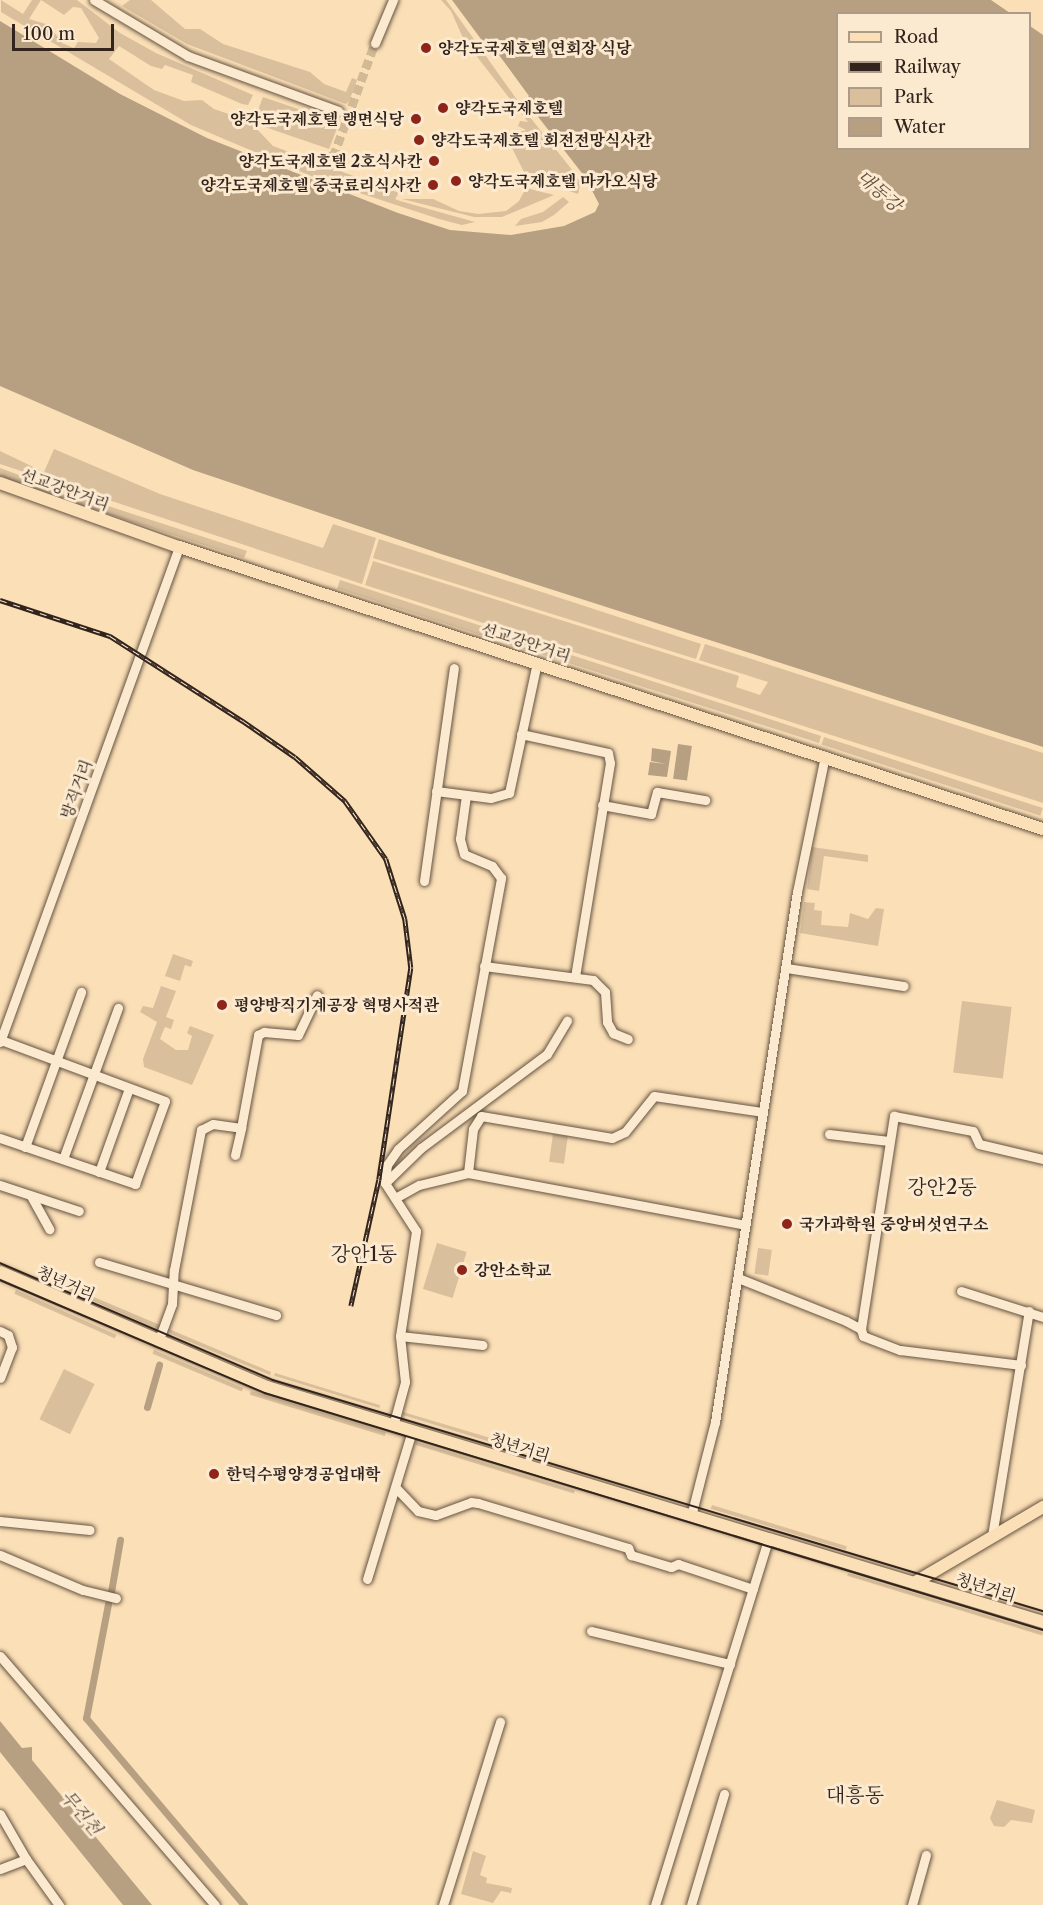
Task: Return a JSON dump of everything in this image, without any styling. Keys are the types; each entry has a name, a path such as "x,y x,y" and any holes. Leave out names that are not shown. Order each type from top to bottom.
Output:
{"main road":[{"name":"선교강안거리","path":"0,483 179,547 1043,829"},
{"name":"청년거리","path":"1,1275 267,1387 1043,1622"},
{"path":"914,1583 1043,1508"}],"street":[{"path":"94,0 188,56 338,111"},
{"path":"375,43 393,0"},
{"name":"방직거리","path":"0,1041 179,547"},
{"path":"436,790 495,798 509,793 537,662"},
{"path":"424,881 454,668"},
{"path":"521,734 608,753 575,977"},
{"path":"691,1516 715,1422 762,1112 825,756"},
{"path":"602,805 651,814 657,792 705,800"},
{"path":"393,1426 405,1382 400,1336 416,1231 397,1197 385,1183 387,1165 398,1149 462,1091 501,878 492,866 464,854 460,839 466,795"},
{"path":"484,966 575,977 602,984 607,1022 613,1033 628,1039"},
{"path":"786,968 904,986"},
{"path":"25,1147 81,992"},
{"path":"235,1155 258,1035 264,1032 298,1035 317,995"},
{"path":"63,1160 118,1008"},
{"path":"385,1183 421,1148 547,1054 567,1022"},
{"path":"0,1041 165,1101 135,1184 2,1139 0,1150"},
{"path":"99,1172 129,1088"},
{"path":"468,1173 473,1129 481,1116 612,1138 625,1132 654,1096 762,1112"},
{"path":"1021,1365 900,1350 863,1336 861,1329 894,1116 902,1115 973,1131 979,1144 1043,1158"},
{"path":"158,1342 172,1304 201,1130 213,1124 241,1128"},
{"path":"829,1134 890,1141"},
{"path":"397,1197 419,1185 468,1173 745,1225"},
{"path":"0,1185 79,1211"},
{"path":"31,1196 49,1229"},
{"path":"99,1262 276,1315"},
{"path":"738,1278 861,1329"},
{"path":"961,1291 1043,1317"},
{"path":"992,1536 1029,1311"},
{"path":"0,1331 8,1335 12,1347 0,1378"},
{"path":"400,1336 483,1345"},
{"path":"367,1579 412,1431"},
{"path":"396,1488 418,1510 436,1515 471,1502 478,1503 628,1548 632,1555 671,1567 678,1564 753,1589"},
{"path":"0,1521 90,1530"},
{"path":"655,1905 768,1539"},
{"path":"0,1555 83,1590 116,1598"},
{"path":"591,1630 730,1664"},
{"path":"0,1656 215,1905"},
{"path":"443,1905 476,1820 500,1722"},
{"path":"691,1905 724,1794"},
{"path":"0,1814 26,1859 59,1905"},
{"path":"912,1905 926,1855"},
{"path":"0,1869 26,1859"}],"green space":[{"path":"1,0 23,14 32,0 41,0 77,0 120,33 156,53 253,95 248,105 242,104 191,82 193,75 165,65 162,69 151,66 119,46 109,59 154,90 184,101 202,100 214,109 246,120 249,111 252,112 255,127 273,146 399,193 395,199 400,201 475,222 462,225 439,219 323,181 191,125 1,12","holes":["41,0 64,15 73,7 81,8 99,38 96,43 78,42 74,48 62,43 49,25 29,19"]},
{"path":"130,0 151,0 185,29 200,29 223,44 310,72 324,84 346,92 352,78 357,80 349,101 346,104 187,44 122,6"},
{"path":"441,0 446,0 525,111 581,181 578,194 526,176 509,142 516,133 526,130 518,126 520,121 528,122 464,40 451,11"},
{"path":"263,97 339,123 329,149 265,127 257,113"},
{"path":"526,188 554,195 502,217 474,217 402,199 433,199 459,211 478,214 506,211 519,201"},
{"path":"563,197 569,202 554,215 542,222 515,226 521,219 543,212"},
{"path":"54,449 160,494 323,548 333,524 376,538 362,584 0,464 0,451 44,472"},
{"path":"0,468 71,494 247,551 244,558 68,501 0,476"},
{"path":"379,539 701,644 696,659 373,558"},
{"path":"373,561 739,676 736,687 760,695 768,682 699,660 705,644 1043,753 1043,803 365,585"},
{"path":"340,580 531,642 528,651 337,589"},
{"path":"534,643 821,736 819,743 531,651"},
{"path":"824,737 1043,808 1040,816 822,745"},
{"path":"812,847 868,855 868,862 824,856 819,891 807,889"},
{"path":"804,902 815,903 814,910 822,911 821,925 848,927 850,913 868,919 876,908 884,909 878,946 800,933"},
{"path":"173,954 193,961 191,967 185,965 180,981 165,976"},
{"path":"161,986 176,991 166,1017 174,1020 171,1029 165,1027 160,1039 176,1050 188,1050 192,1036 187,1033 190,1026 214,1035 192,1085 144,1067 143,1059 157,1022 140,1012 143,1006 153,1008"},
{"path":"962,1001 1012,1007 1003,1079 953,1072"},
{"path":"553,1134 568,1136 564,1164 549,1162"},
{"path":"437,1243 467,1252 453,1298 423,1289"},
{"path":"758,1248 772,1250 768,1276 754,1274"},
{"path":"56,1281 160,1325 158,1329 54,1284"},
{"path":"16,1290 116,1335 115,1338 14,1294"},
{"path":"169,1329 271,1372 270,1375 171,1334"},
{"path":"154,1350 243,1388 242,1392 152,1354"},
{"path":"64,1369 95,1384 70,1434 39,1419"},
{"path":"275,1373 380,1405 379,1408 274,1376"},
{"path":"251,1391 386,1432 385,1436 250,1395"},
{"path":"403,1412 514,1445 513,1449 403,1415"},
{"path":"416,1442 575,1491 574,1493 415,1445"},
{"path":"712,1505 847,1546 846,1550 711,1509"},
{"path":"848,1573 1043,1633 1042,1636 847,1576"},
{"path":"997,1800 1035,1810 1032,1823 1011,1820 1004,1827 994,1826 990,1818"},
{"path":"473,1851 486,1856 480,1875 487,1878 486,1883 512,1888 511,1893 501,1891 493,1903 461,1894"}],"water":[{"name":"대동강","path":"452,0 991,0 1009,12 836,12 836,150 1031,150 1031,27 1043,35 1043,747 441,554 193,470 0,386 0,21 120,94 207,138 398,213 450,230 511,235 564,226 595,212 599,204 585,177 525,100 529,96 499,55 495,58"},
{"path":"678,744 692,746 687,781 673,779"},
{"path":"652,748 671,751 667,777 648,775 650,762 666,764 651,761"},
{"path":"0,1721 22,1748 32,1747 32,1760 152,1905 123,1905 0,1752"}],"waterway":[{"path":"147,1407 159,1365"},
{"path":"111,1592 120,1540"},
{"path":"108,1604 86,1718 244,1905"}],"tunnel":[{"path":"328,155 333,157 375,43"}],"tram line":[{"path":"0,1263 273,1380 1043,1611"},
{"path":"0,1280 265,1393 1043,1630"}],"railway":[{"path":"0,600 110,636 243,721 295,757 345,801 386,859 405,919 411,968 379,1180 351,1306"}],"place":[{"name":"양각도국제호텔 연회장 식당","path":"426,48"},
{"name":"양각도국제호텔","path":"443,108"},
{"name":"양각도국제호텔 랭면식당","path":"416,119"},
{"name":"양각도국제호텔 회전전망식사칸","path":"419,140"},
{"name":"양각도국제호텔 2호식사칸","path":"434,161"},
{"name":"양각도국제호텔 마카오식당","path":"456,181"},
{"name":"양각도국제호텔 중국료리식사칸","path":"433,185"},
{"name":"평양방직기계공장 혁명사적관","path":"222,1005"},
{"name":"국가과학원 중앙버섯연구소","path":"787,1224"},
{"name":"강안소학교","path":"462,1270"},
{"name":"한덕수평양경공업대학","path":"214,1474"}],"district":[{"name":"강안2동","path":"942,1187"},
{"name":"강안1동","path":"364,1254"},
{"name":"대흥동","path":"855,1795"}],"water label":[{"name":"무진천","path":"81,1813"}]}
